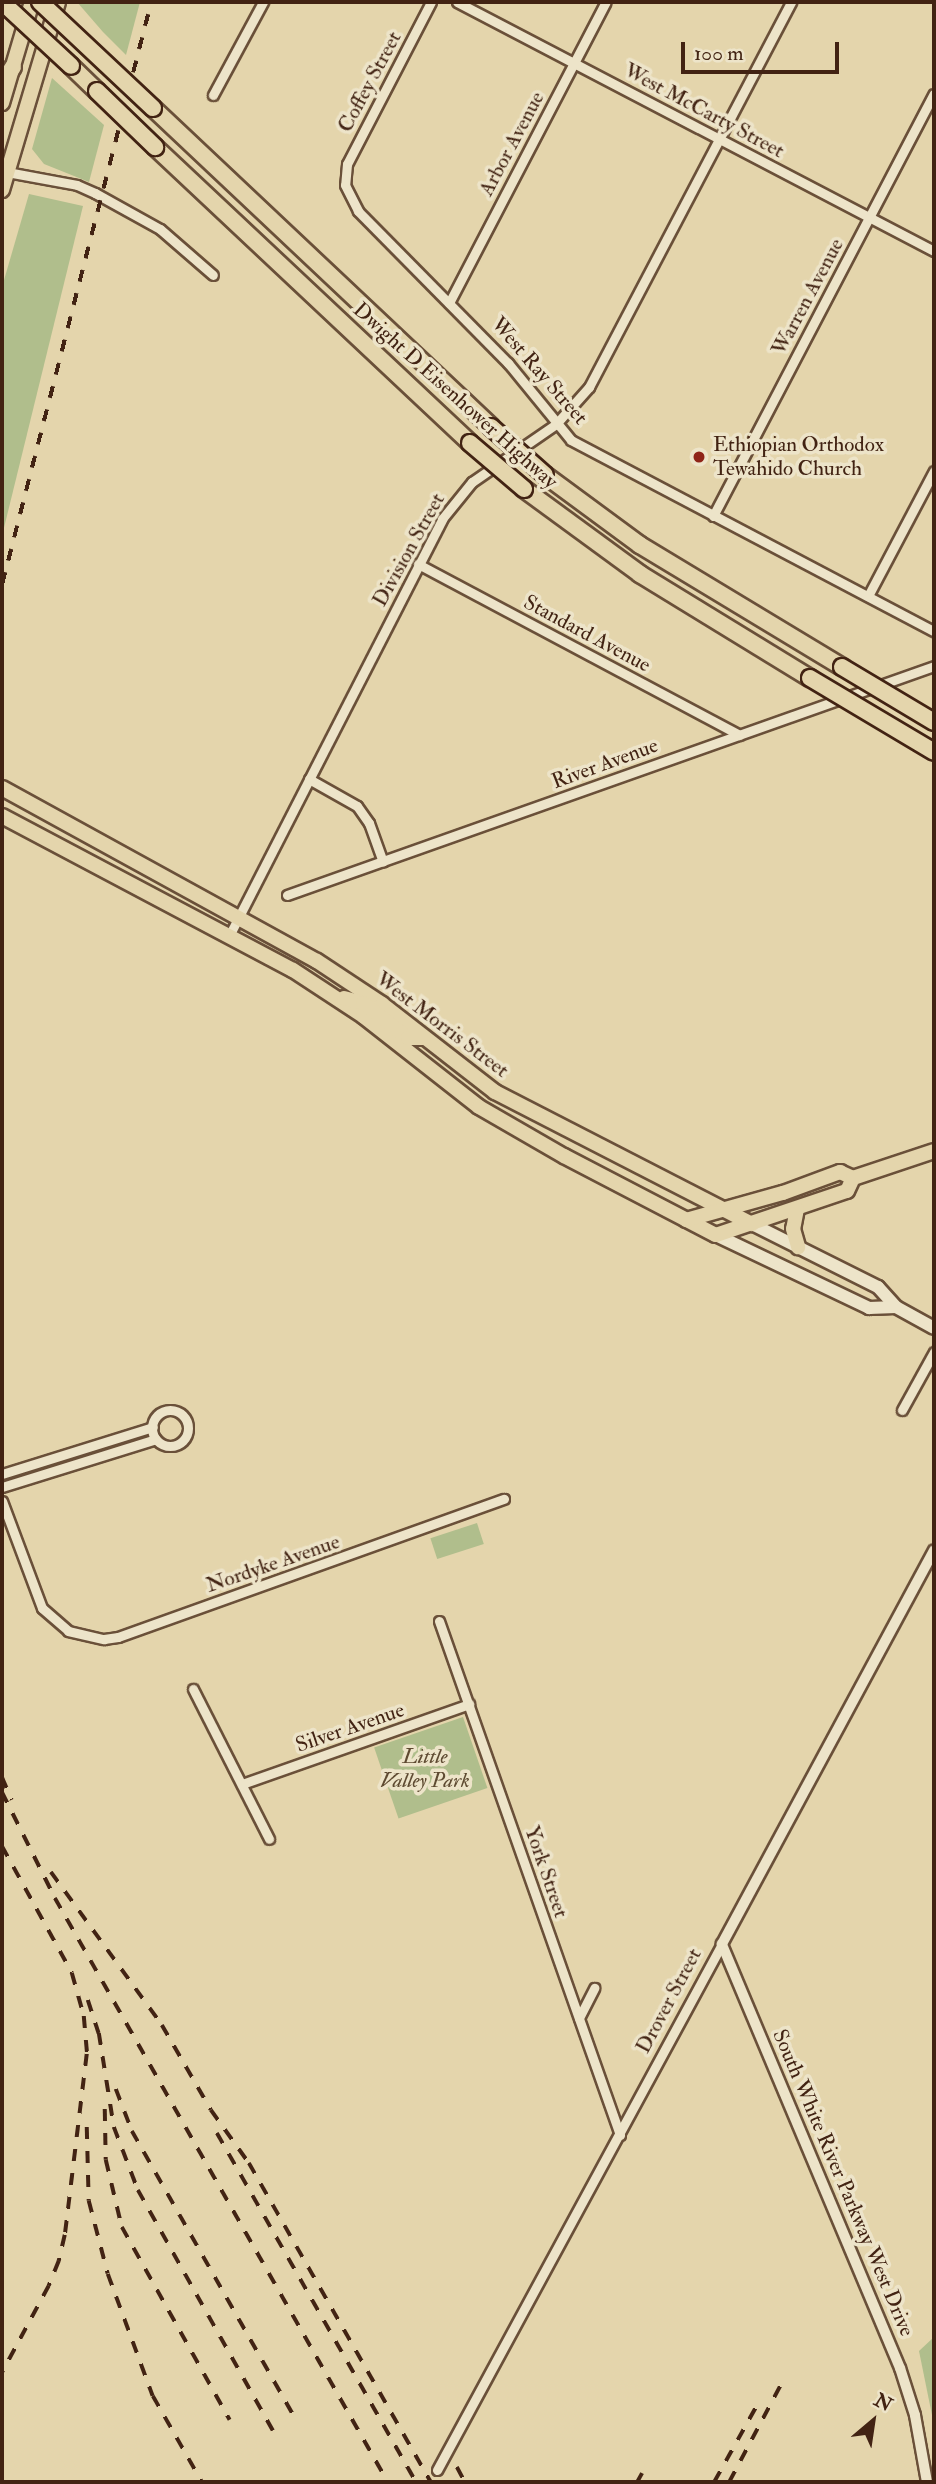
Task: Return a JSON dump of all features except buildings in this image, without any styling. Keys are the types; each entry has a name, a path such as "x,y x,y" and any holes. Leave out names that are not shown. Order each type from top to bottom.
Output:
{"highway":[{"name":"Dwight D Eisenhower Highway","path":"2,2 470,443 524,489 640,574 934,752"},
{"name":"Dwight D Eisenhower Highway","path":"40,2 545,475 640,545 934,722"},
{"path":"57,2 159,114"},
{"path":"2,14 71,66"},
{"path":"2,84 13,67"}],"main road":[{"path":"2,103 32,2"},
{"path":"2,190 4,172 57,2"},
{"name":"West Morris Street","path":"2,788 317,961 374,999 487,1087 533,1113 878,1287 896,1307 934,1328"},
{"name":"West Morris Street","path":"2,816 229,936 336,997 427,1068 506,1123 686,1220 869,1308 896,1307"},
{"path":"336,997 363,1003 408,1038 424,1038"},
{"path":"427,1068 448,1069 504,1106 524,1113 533,1113"},
{"path":"686,1220 840,1172 853,1178 934,1151"},
{"path":"716,1235 847,1191 853,1178"},
{"path":"797,1209 793,1229 798,1247"}],"street":[{"path":"214,95 263,2"},
{"name":"Coffey Street","path":"345,181 350,158 431,2"},
{"name":"West McCarty Street","path":"457,2 934,251"},
{"name":"Arbor Avenue","path":"449,303 606,2"},
{"name":"Division Street","path":"229,936 446,513 467,487 556,424 575,407 592,382 791,2"},
{"name":"Warren Avenue","path":"713,516 934,94"},
{"path":"4,172 77,185 95,193 160,229 213,275"},
{"name":"West Ray Street","path":"345,181 346,192 358,211 515,370 556,424 575,443 934,631"},
{"path":"868,596 934,472"},
{"name":"Standard Avenue","path":"418,565 739,735"},
{"name":"River Avenue","path":"287,895 934,666"},
{"path":"309,779 357,806 369,823 383,862"},
{"path":"902,1410 934,1352"},
{"path":"166,1410 183,1414 188,1424 186,1436 178,1444 166,1445 156,1438 153,1427 156,1417 166,1410"},
{"path":"2,1474 153,1427"},
{"path":"2,1488 156,1438"},
{"name":"Nordyke Avenue","path":"2,1500 36,1596 55,1621 83,1636 118,1637 504,1499"},
{"name":"Drover Street","path":"437,2470 934,1550"},
{"name":"York Street","path":"439,1620 620,2135"},
{"path":"193,1689 269,1839"},
{"name":"Silver Avenue","path":"242,1784 469,1704"},
{"name":"South White River Parkway West Drive","path":"722,1944 901,2368 915,2415 927,2482"},
{"path":"579,2018 594,1988"}],"green space":[{"path":"77,2 140,2 126,55 103,32"},
{"path":"52,78 104,125 89,182 44,164 32,149"},
{"path":"29,194 83,206 2,536 2,287"},
{"path":"477,1523 484,1544 437,1559 430,1538"},
{"name":"Little Valley Park","path":"463,1717 487,1788 399,1819 374,1748"},
{"path":"934,2337 934,2425 919,2351"}],"railway":[{"path":"2,584 151,2"},
{"path":"2,1777 12,1800"},
{"path":"2,1792 55,1898 388,2482"},
{"path":"2,1846 72,1973 84,2016 87,2054 65,2235 59,2261 49,2286 2,2373"},
{"path":"51,1872 162,2025 211,2110 249,2163 431,2482"},
{"path":"88,2000 99,2033 114,2127 138,2190 273,2431"},
{"path":"116,2089 132,2131 295,2418"},
{"path":"105,2109 106,2160 122,2227 230,2420"},
{"path":"87,2127 89,2201 108,2274 153,2396 202,2482"},
{"path":"217,2133 416,2482"},
{"path":"729,2482 781,2384"},
{"path":"714,2482 757,2405"},
{"path":"457,2467 465,2482"},
{"path":"637,2482 642,2473"}],"place":[{"name":"Ethiopian Orthodox Tewahido Church","path":"699,457"}]}
